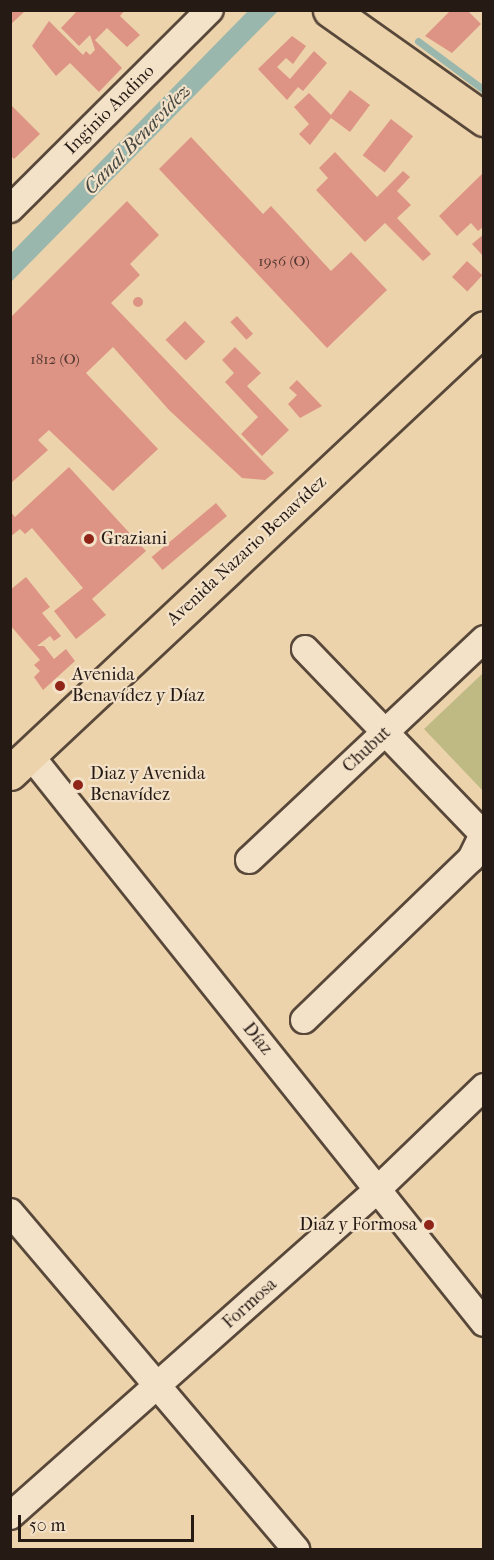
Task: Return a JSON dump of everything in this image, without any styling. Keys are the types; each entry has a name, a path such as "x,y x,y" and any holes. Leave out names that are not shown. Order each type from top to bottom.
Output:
{"main road":[{"path":"330,10 483,119"},
{"name":"Avenida Nazario Benavídez","path":"20,764 483,328"}],"street":[{"name":"Inginio Andino","path":"10,209 210,10"},
{"name":"Chubut","path":"249,860 483,639"},
{"path":"304,1020 471,859 483,833 305,649"},
{"name":"Díaz","path":"20,764 378,1189 483,1323"},
{"name":"Formosa","path":"10,1516 378,1189 483,1087"},
{"path":"10,1212 297,1550"}],"shaded area":[{"path":"483,673 483,791 424,729"}],"water":[{"name":"Canal Benavídez","path":"248,11 278,11 11,282 11,253"}],"building":[{"path":"10,10 24,12 10,25"},
{"path":"78,10 125,10 120,16 140,35 127,47 107,28 95,40 122,68 99,92 70,63 56,76 32,46 49,21 83,55 86,51 90,55 95,50 90,35 79,46 61,28"},
{"path":"451,10 467,10 481,24 452,53 425,36"},
{"path":"292,36 306,46 293,64 286,58 277,67 290,79 314,51 327,63 303,91 298,87 287,100 258,69"},
{"path":"350,90 370,105 350,132 331,118 310,145 299,134 309,124 294,107 309,93 331,115"},
{"path":"10,104 40,134 14,159 10,155"},
{"path":"391,119 413,136 385,172 363,155"},
{"path":"191,137 263,214 271,206 331,271 351,252 387,290 327,348 159,169"},
{"path":"335,152 377,197 403,171 410,177 397,191 411,205 397,218 431,254 423,261 385,223 365,242 316,190 328,178 319,168"},
{"path":"484,172 484,226 478,231 471,223 457,236 439,216"},
{"path":"127,201 159,235 130,264 140,275 111,303 274,473 265,480 242,478 169,410 113,347 86,373 158,449 113,491 49,430 38,440 48,450 10,484 10,318"},
{"path":"484,234 484,257 472,244"},
{"path":"467,261 482,275 467,291 452,277"},
{"path":"138,297 142,298 142,306 138,307 134,306 133,302 134,298"},
{"path":"237,316 253,334 246,340 230,322"},
{"path":"185,321 205,342 186,361 166,340"},
{"path":"235,347 261,373 247,386 289,430 262,456 241,434 258,417 225,382 234,373 222,360"},
{"path":"297,380 322,406 300,418 288,404 297,395 289,388"},
{"name":"Graziani","path":"69,467 146,551 92,599 106,615 76,639 54,611 83,588 32,528 25,534 20,529 10,537 10,511 15,517"},
{"path":"216,503 227,516 163,570 152,557"},
{"path":"26,577 50,607 42,613 61,636 54,641 50,636 37,646 44,646 54,659 66,649 75,661 43,690 34,677 40,671 34,665 40,660 10,625 10,590"}],"waterway":[{"path":"418,41 484,90"}],"place":[{"name":"Graziani","path":"89,539"},
{"name":"Avenida Benavídez y Díaz","path":"60,686"},
{"name":"Diaz y Avenida Benavídez","path":"78,785"},
{"name":"Diaz y Formosa","path":"429,1225"}]}
